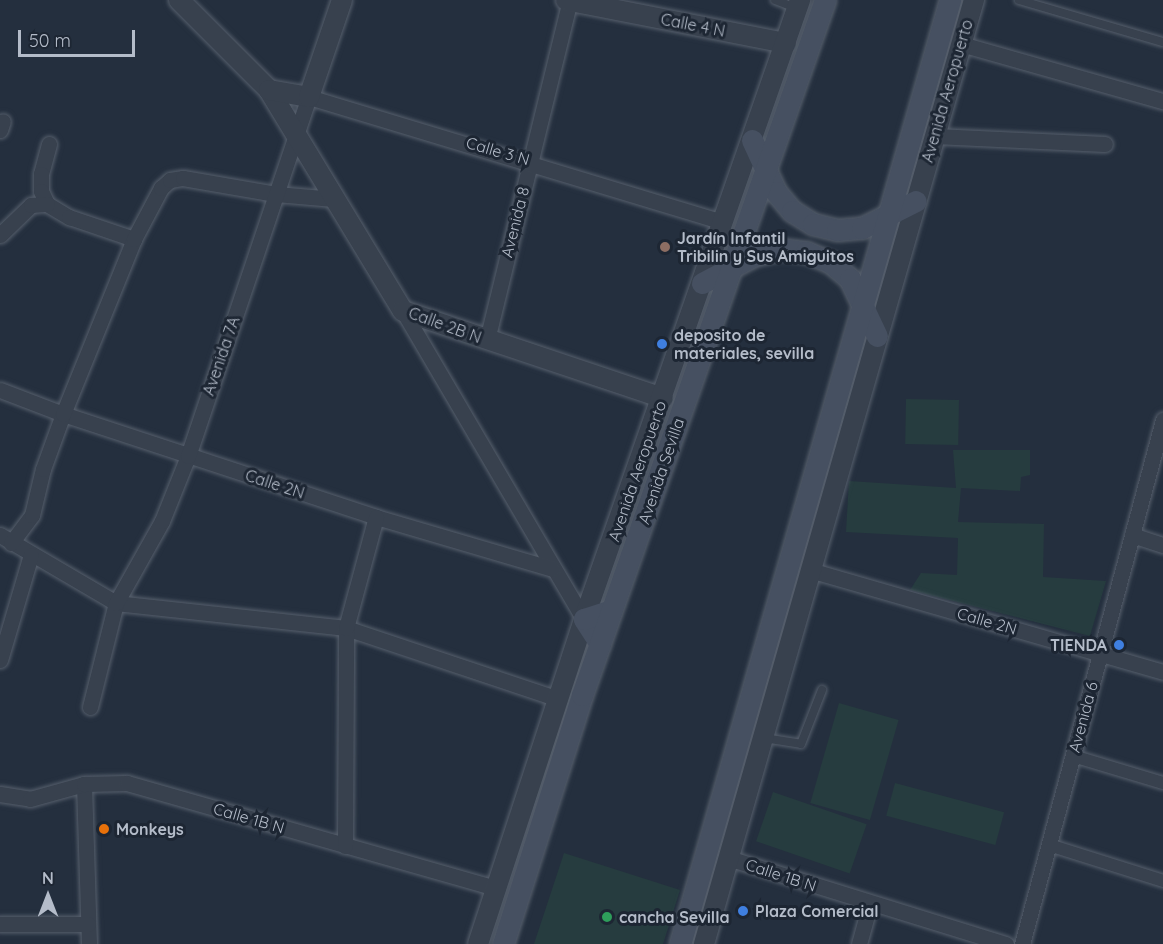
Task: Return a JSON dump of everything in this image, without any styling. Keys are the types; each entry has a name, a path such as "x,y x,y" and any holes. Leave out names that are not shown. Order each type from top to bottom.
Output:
{"main road":[{"name":"Avenida Sevilla","path":"503,944 600,644 825,0"},
{"path":"680,944 950,0"},
{"path":"752,140 776,192 792,211 813,224 837,230 862,228 916,201"},
{"path":"702,283 755,255 780,249 806,252 830,262 849,279 864,303 877,336"},
{"path":"600,644 584,619 612,610"}],"street":[{"name":"Calle 2B N","path":"179,0 269,90 403,311 663,398"},
{"name":"Avenida 7A","path":"90,707 116,603 162,521 188,456 342,0"},
{"name":"Calle 4 N","path":"568,0 786,43"},
{"name":"Avenida 8","path":"487,340 568,0"},
{"name":"Avenida Aeropuerto","path":"704,944 974,0"},
{"name":"Avenida Aeropuerto","path":"478,944 584,619 799,4"},
{"path":"961,44 1163,101"},
{"name":"Calle 3 N","path":"269,90 309,97 531,161 724,222"},
{"path":"935,136 1105,144"},
{"path":"49,144 41,174 41,191 47,204 69,218 134,239"},
{"path":"334,199 276,194 183,178 170,180 161,188 134,239 63,414 43,469 32,515 5,539 116,603 346,628 558,699"},
{"path":"1,231 31,205 47,204"},
{"path":"403,311 584,619"},
{"name":"Calle 2N","path":"0,390 63,414 376,517 553,569"},
{"name":"Avenida 6","path":"1022,944 1163,420"},
{"path":"345,846 346,628 376,517"},
{"path":"1132,535 1163,544"},
{"path":"0,660 31,555"},
{"name":"Calle 2N","path":"810,570 1163,672"},
{"path":"1073,756 1163,783"},
{"name":"Calle 1B N","path":"0,794 30,799 84,784 127,783 495,888"},
{"path":"84,784 88,944"},
{"path":"1049,845 1163,880"},
{"name":"Calle 1B N","path":"728,858 870,904 1006,944"},
{"path":"859,944 870,904"},
{"path":"0,924 88,924"}],"lane":[{"path":"775,0 799,4"},
{"path":"1019,0 1163,42"},
{"path":"764,738 801,744 822,690"}],"green space":[{"path":"906,399 959,400 958,445 905,444"},
{"path":"953,450 1030,450 1030,475 1021,477 1020,491 961,488 958,522 1044,524 1043,577 1106,581 1090,636 910,590 921,573 957,575 958,538 846,532 849,481 956,488"},
{"path":"839,703 899,720 870,820 810,803"},
{"path":"895,783 1004,812 995,845 886,816"},
{"path":"773,792 867,824 850,873 756,841"},
{"name":"cancha Sevilla","path":"564,853 680,890 663,944 534,944"}],"place":[{"name":"Jardín Infantil Tribilin y Sus Amiguitos","path":"665,247"},
{"name":"deposito de materiales, sevilla","path":"662,344"},
{"name":"TIENDA","path":"1119,645"},
{"name":"Monkeys","path":"104,829"},
{"name":"Plaza Comercial","path":"743,911"},
{"name":"cancha Sevilla","path":"607,917"}]}
